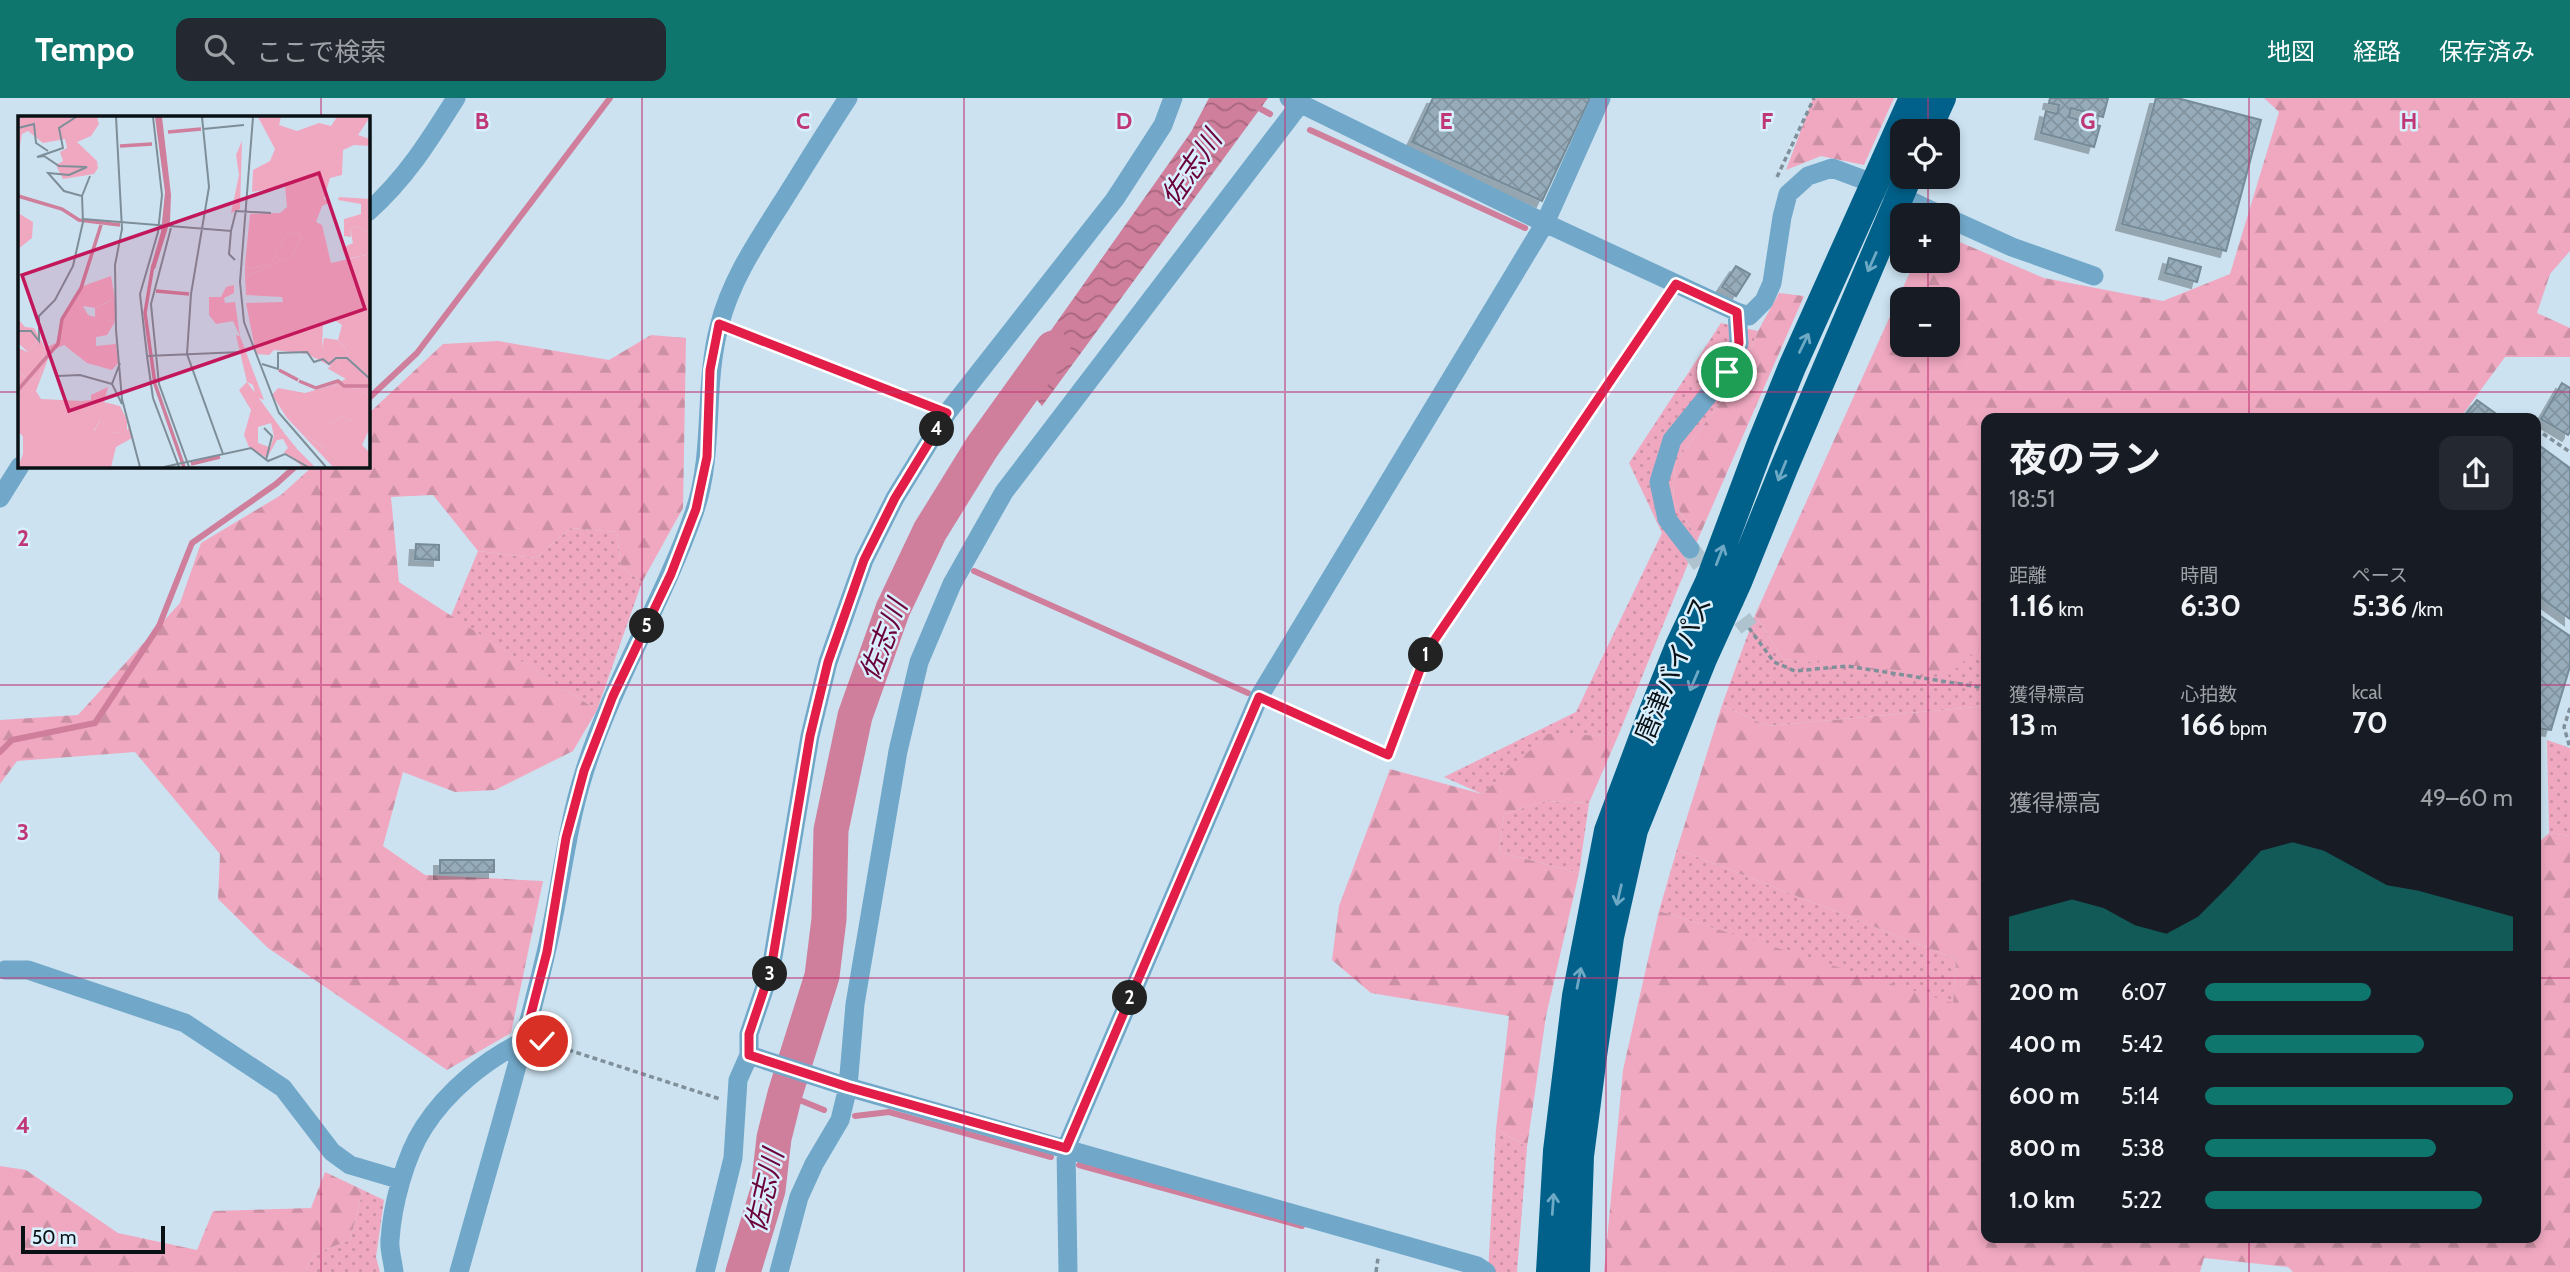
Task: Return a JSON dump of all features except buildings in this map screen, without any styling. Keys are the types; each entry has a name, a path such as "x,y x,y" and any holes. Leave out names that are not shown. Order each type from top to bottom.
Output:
{"highway":[{"name":"唐津バイパス","path":"1550,1272 1557,1151 1576,996 1608,831 1651,716 1679,646 1709,582 1787,379 1913,98"},
{"path":"1932,119 1942,98"},
{"name":"唐津バイパス","path":"1576,1272 1580,1156 1593,1056 1610,937 1634,830 1703,659 1903,189"}],"street":[{"path":"369,211 393,190 414,164 456,98"},
{"path":"458,1272 547,952 566,838 584,771 613,696 671,574 696,509 707,457 710,370 719,324 742,266 848,98"},
{"path":"705,1272 733,1158 738,1080 752,1056 749,1034 771,969 810,736 828,662 864,560 895,498 947,413 1115,199 1163,125 1173,98"},
{"path":"1068,1272 1066,1148 1259,697 1545,223 1601,98"},
{"path":"779,1272 799,1197 814,1164 840,1120 842,1085 898,751 919,662 952,584 1004,492 1294,101 1545,223 1748,316 1763,302 1772,283 1788,194 1808,176 1832,169 1875,184 1890,186"},
{"path":"1907,189 1925,203"},
{"path":"1960,223 2012,247 2094,276"},
{"path":"1690,549 1667,519 1659,482 1672,440 1727,372 1739,343 1737,312"},
{"path":"0,498 19,467"},
{"path":"5,970 28,970 185,1023 283,1088 332,1152 350,1165 401,1180"},
{"path":"394,1272 390,1241 401,1180 423,1128 451,1094 498,1053 524,1041"},
{"path":"752,1056 842,1085 1477,1266 1486,1272"}],"path":[{"path":"1259,697 1388,755 1427,651 1676,284"},
{"path":"719,324 947,413"},
{"path":"2541,432 2570,452"},
{"path":"1749,628 1774,662 1794,671 1847,666 1981,687"},
{"path":"2570,708 2564,727 2570,748"},
{"path":"524,1041 542,1041 722,1100"}],"green space":[{"path":"1813,98 1894,98 1864,165 1821,156 1786,170"},
{"path":"2264,98 2570,98 2570,251 2550,274 2537,313 2570,328 2570,357 2505,357 2464,413 1981,413 1981,646 1949,675 1783,659 1755,615 1890,316 1890,357 1960,357 1960,287 1903,287 1910,273 1960,273 1960,242 2044,278 2163,301 2230,274 2279,112"},
{"path":"1779,293 1804,296 1698,539 1673,501 1675,463 1739,378 1758,331"},
{"path":"1721,323 1758,331 1739,378 1675,463 1673,501 1698,539 1618,736 1548,735 1482,794 1444,777 1576,712 1662,533 1629,463"},
{"path":"651,335 686,338 683,508 642,582 621,568 617,532 571,528 535,558 478,551 433,495 391,497 399,582 597,710 573,751 495,790 455,792 403,772 383,846 425,875 543,881 511,1033 447,1070 268,948 218,899 220,854 135,752 17,761 0,784 0,720 78,715 180,603 201,543 281,495 312,467 369,467 369,413 443,344 498,341 609,360"},
{"path":"571,528 617,532 621,568 642,582 597,710 451,616 478,551 535,558"},
{"path":"1755,615 1783,659 1949,674 1981,645 1981,706 1767,726 1722,705"},
{"path":"1722,705 1767,726 1981,706 1981,1243 2541,1243 2541,840 2549,833 2570,836 2570,1272 2293,1272 2288,1267 2204,1258 2200,1272 1604,1272 1623,1070 1659,911 1953,1003 1956,959 1677,849"},
{"path":"1548,734 1618,736 1589,803 1546,801 1504,814 1499,852 1579,873 1546,1016 1527,1147 1496,1129 1509,1016 1371,993 1332,960 1339,906 1390,769 1482,794"},
{"path":"2547,740 2570,748 2570,836 2549,833"},
{"path":"1546,801 1589,803 1579,873 1499,852 1504,814"},
{"path":"1677,849 1956,959 1953,1004 1659,911"},
{"path":"1496,1129 1527,1147 1517,1272 1488,1272"},
{"path":"0,1166 26,1170 118,1233 197,1250 213,1211 311,1208 325,1172 363,1190 350,1240 314,1254 305,1272 0,1272"},
{"path":"363,1190 384,1200 376,1257 380,1272 305,1272 314,1254 350,1240"}],"water":[{"path":"1209,98 1268,98 1042,406 1018,377 1191,132"}],"waterway":[{"path":"369,398 417,353 610,98"},
{"path":"1241,98 1270,114"},
{"path":"1310,130 1525,228"},
{"name":"佐志川","path":"743,1272 768,1190 774,1138 785,1094 822,976 829,919 831,830 855,716 893,609 930,531 982,447 1053,348"},
{"path":"0,752 12,740 95,723 159,626 192,543 276,484 295,467"},
{"path":"974,571 1248,693"},
{"path":"785,1094 824,1110"},
{"path":"855,1116 889,1112 1051,1157"},
{"path":"1079,1165 1302,1226"}],"tunnel":[{"path":"1690,549 1749,628"}],"route":[{"path":"542,1041 524,1041 547,952 566,838 584,771 613,696 671,574 696,509 707,457 710,370 719,324 947,413 895,498 864,560 828,662 810,736 771,969 749,1034 749,1055 848,1087 1066,1148 1259,697 1388,755 1427,651 1676,284 1737,312 1739,343 1727,372"}]}
